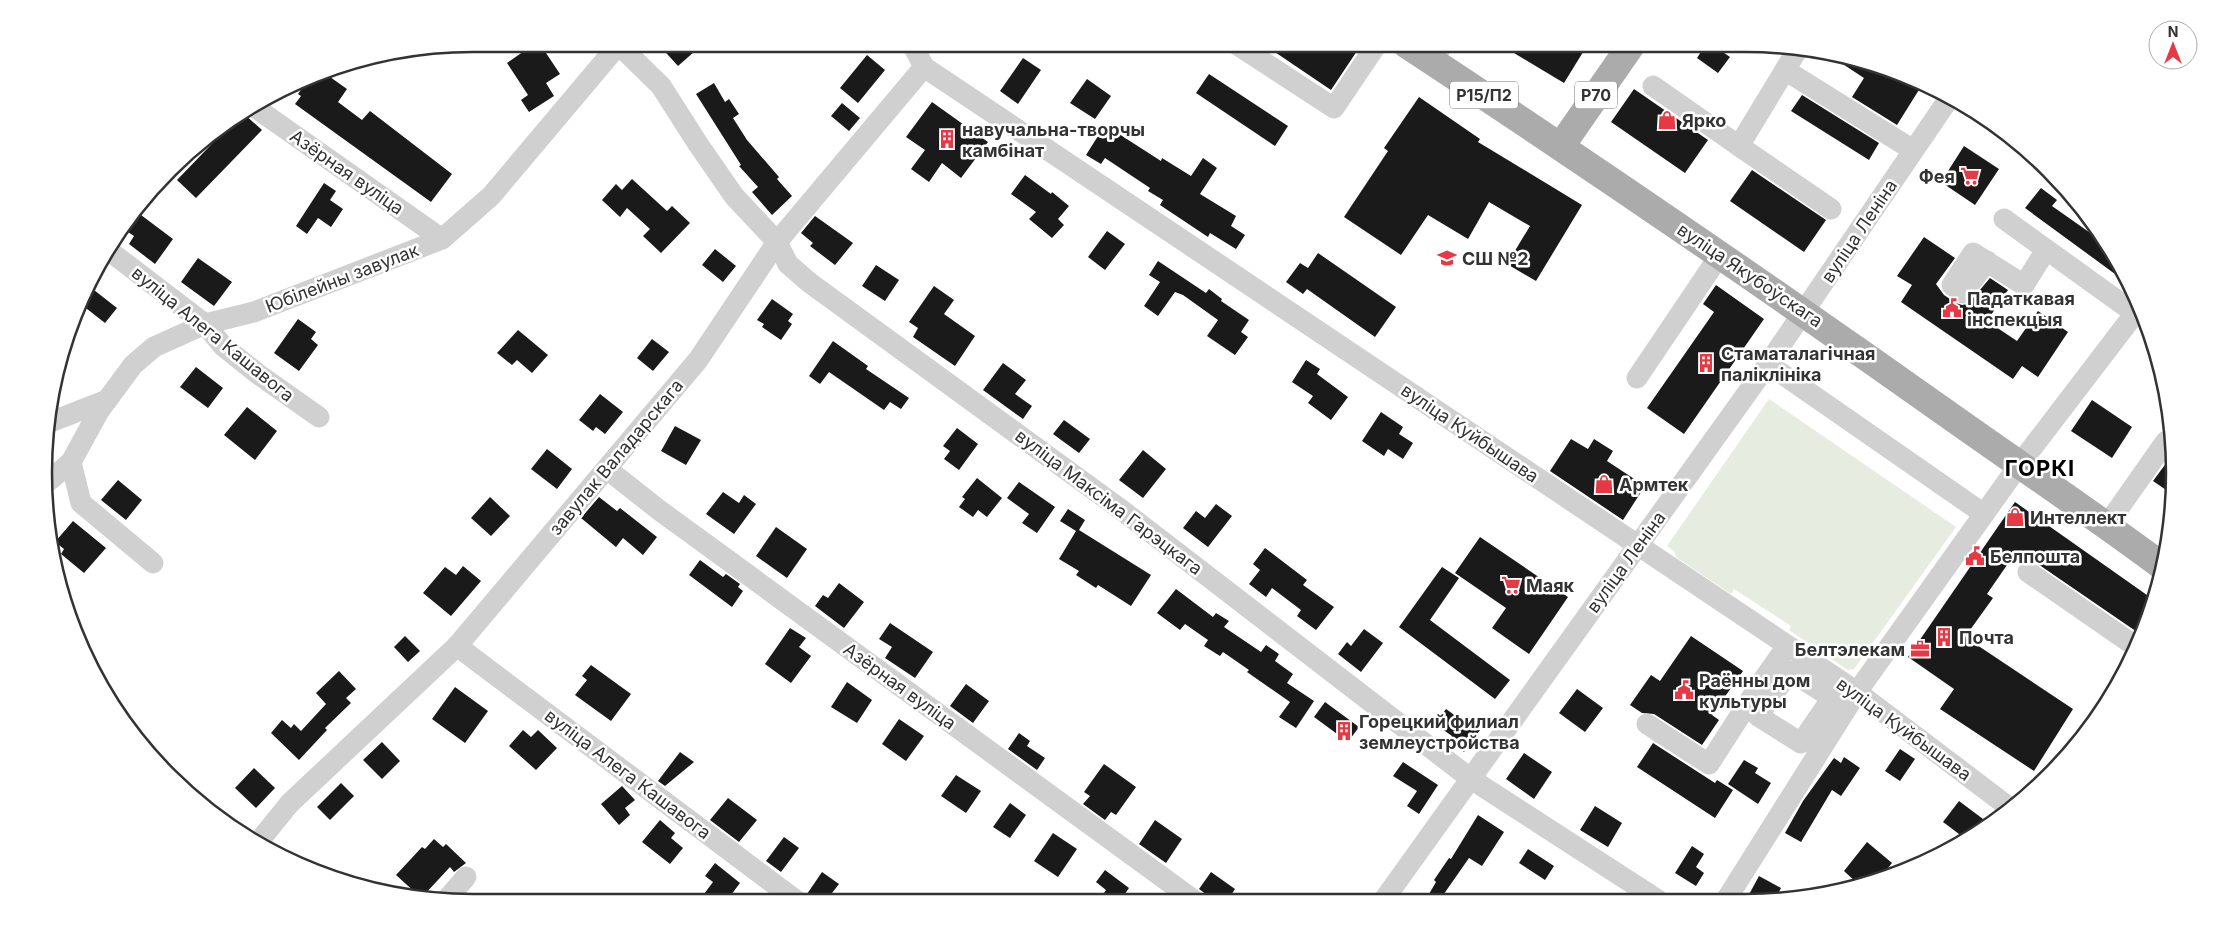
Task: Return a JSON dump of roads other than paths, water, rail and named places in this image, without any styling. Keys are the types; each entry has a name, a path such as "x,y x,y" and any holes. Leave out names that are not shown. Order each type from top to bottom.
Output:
{"main road":[{"name":"вуліца Якубоўскага","path":"1438,52 1561,146 1803,312 2107,525 2156,561"},
{"name":"Р70","path":"1561,146 1626,52"}],"street":[{"name":"Юбілейны завулак","path":"52,478 71,462 107,400 133,365 144,354 206,324 254,312 442,239 491,196 611,52"},
{"name":"вуліца Максіма Гарэцкага","path":"626,52 661,86 734,196 777,242 788,264 810,283 1123,511 1471,779 1649,894"},
{"path":"916,52 924,67"},
{"path":"1248,52 1334,108 1372,52"},
{"path":"1739,146 1790,61 1913,150"},
{"name":"завулак Валадарскага","path":"262,837 290,804 457,646 698,360 777,242 924,67"},
{"name":"вуліца Куйбышава","path":"924,67 1857,692 2005,804"},
{"path":"1653,86 1831,208"},
{"name":"вуліца Леніна","path":"1388,894 1768,364 1945,104"},
{"name":"Азёрная вуліца","path":"260,111 442,239"},
{"path":"2004,219 2046,250 2131,307"},
{"path":"1986,261 2024,285 2046,250"},
{"name":"вуліца Алега Кашавога","path":"114,255 206,324 224,346 258,374 319,417"},
{"path":"1636,378 1720,255"},
{"path":"1730,894 1857,692 2019,464 2134,315"},
{"path":"1768,364 1984,514"},
{"path":"56,420 107,400"},
{"path":"2107,525 2165,442"},
{"path":"71,462 82,503 153,563"},
{"name":"Азёрная вуліца","path":"607,469 659,510 1185,894"},
{"path":"2028,572 2130,642"},
{"name":"вуліца Алега Кашавога","path":"457,646 787,894"},
{"path":"1647,724 1709,764 1770,685 1787,646"},
{"path":"451,894 466,877"}],"place":[{"name":"Ярко","path":"1667,120"},
{"name":"навучальна-творчы камбінат","path":"947,139"},
{"name":"Фея","path":"1970,176"},
{"name":"СШ №2","path":"1447,258"},
{"name":"Падаткавая інспекцыя","path":"1952,308"},
{"name":"Стаматалагічная паліклініка","path":"1706,363"},
{"name":"Армтек","path":"1604,484"},
{"name":"Интеллект","path":"2015,517"},
{"name":"Белпошта","path":"1975,556"},
{"name":"Маяк","path":"1511,585"},
{"name":"Почта","path":"1944,637"},
{"name":"Белтэлекам","path":"1920,649"},
{"name":"Раённы дом культуры","path":"1684,690"},
{"name":"Горецкий филиал землеустройства","path":"1344,731"}],"district":[{"name":"ГОРКІ","path":"2040,468"}]}
